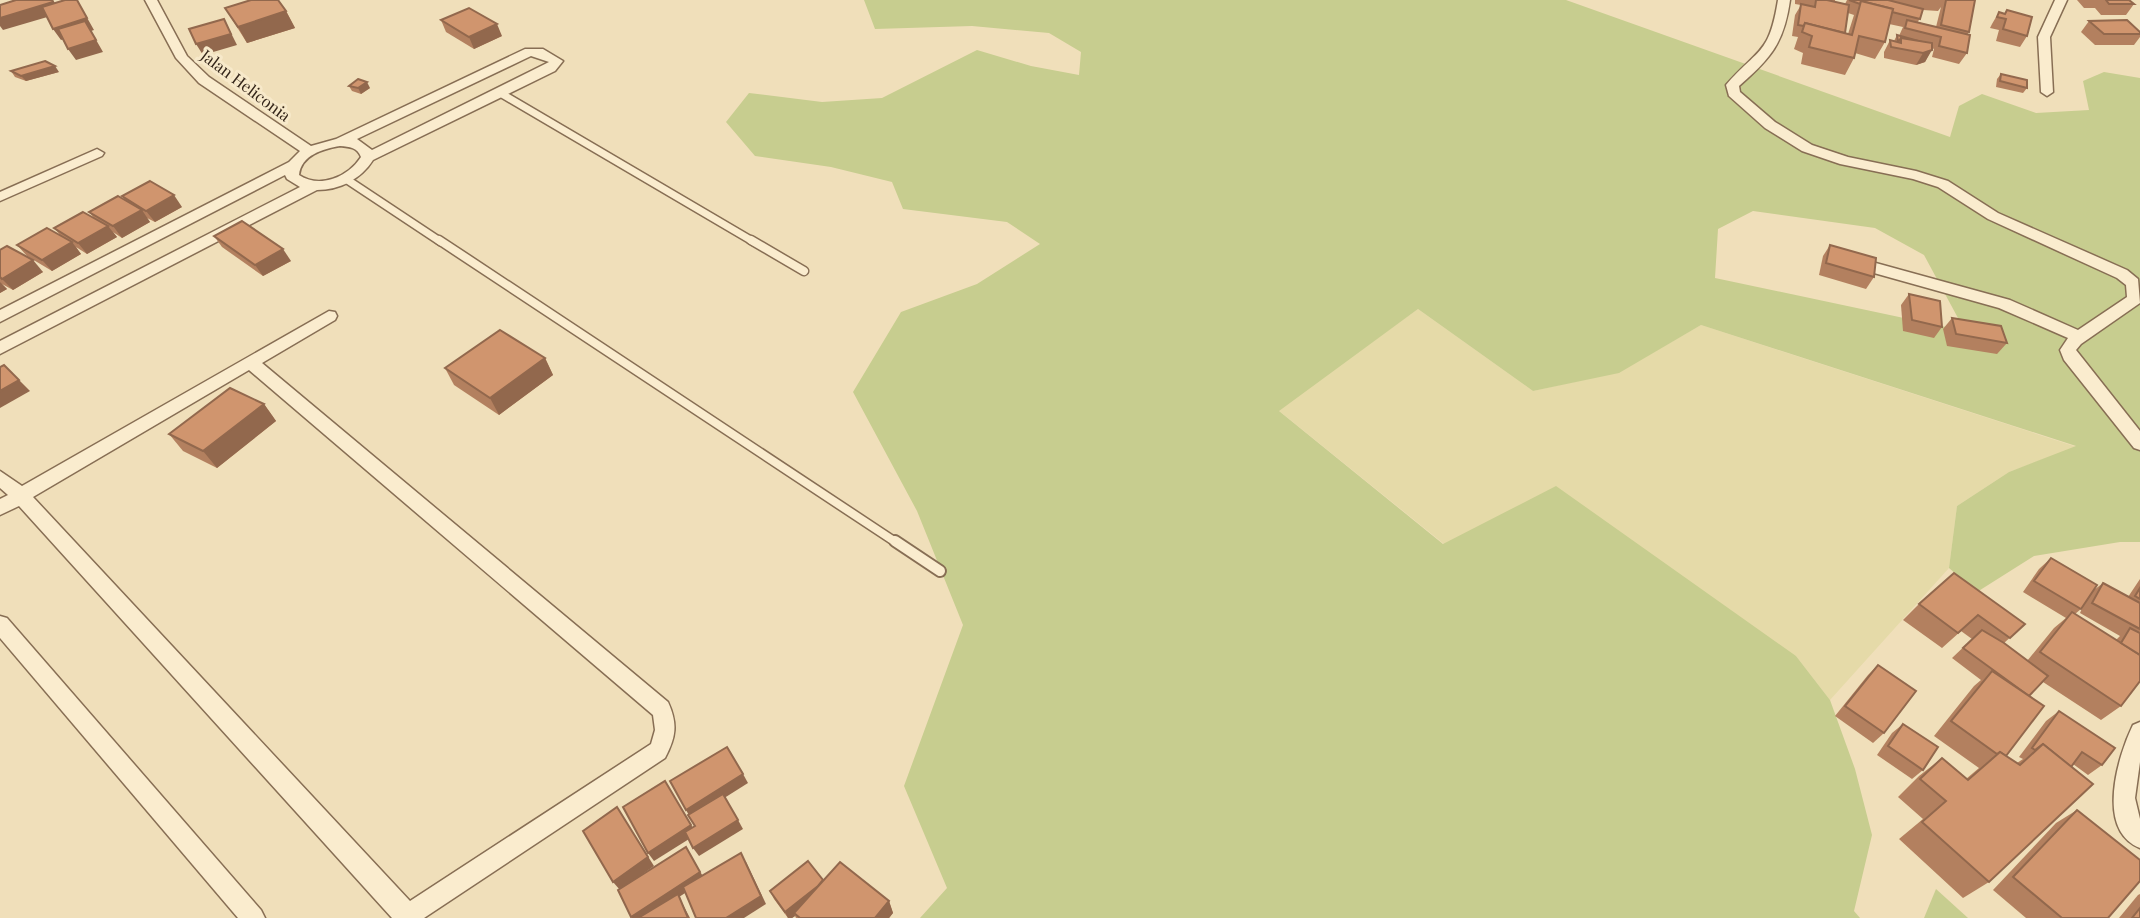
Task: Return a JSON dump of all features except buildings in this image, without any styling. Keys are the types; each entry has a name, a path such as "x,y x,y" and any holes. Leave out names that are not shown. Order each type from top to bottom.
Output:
{"street":[{"name":"Jalan Heliconia","path":"151,0 182,58 204,79 269,126 310,151"},
{"path":"1784,0 1780,32 1768,55 1732,85 1734,93 1770,125 1807,148 1845,161 1916,175 1943,184 1993,216 2122,274 2133,283 2135,299 2070,344 2070,356 2140,443"},
{"path":"2047,92 2044,37 2061,0"},
{"path":"0,317 300,178 346,178 357,172 368,158 502,94 551,68 557,61 540,52 529,52 340,142 310,151 300,178 0,348"},
{"path":"340,142 361,146 368,158"},
{"path":"0,197 97,153"},
{"path":"0,327 300,178"},
{"path":"0,339 300,178"},
{"path":"1844,260 2004,304 2079,337"},
{"path":"0,508 330,316"},
{"path":"0,478 20,495 406,917 657,751 667,734 667,724 661,709 250,362"},
{"path":"0,624 253,918"},
{"path":"2140,732 2126,782 2129,821 2140,837"}],"lane":[{"path":"502,94 804,271"},
{"path":"346,178 940,571"}],"shaded area":[{"path":"1418,309 1533,391 1619,372 1701,325 2077,447 2009,472 1957,506 1949,568 1830,700 1796,656 1444,544 1278,410"}],"green space":[{"path":"864,0 1566,0 1950,137 1959,106 1982,94 2036,113 2089,110 2083,81 2104,72 2140,78 2140,542 2120,542 2034,556 1977,592 1949,568 1957,506 2009,472 2076,446 1701,325 1619,373 1533,391 1418,309 1279,411 1443,544 1556,486 1796,656 1830,700 1855,769 1872,835 1854,911 1860,918 920,918 947,888 904,786 963,625 917,511 853,392 901,312 977,284 1040,244 1007,222 903,209 892,182 831,167 755,156 726,122 749,93 822,102 882,98 977,50 1031,66 1079,75 1081,52 1049,33 972,26 875,29","holes":["1753,211 1875,228 1924,255 1965,331 1715,278 1718,229"]},
{"path":"1936,889 1968,918 1924,918"}]}
